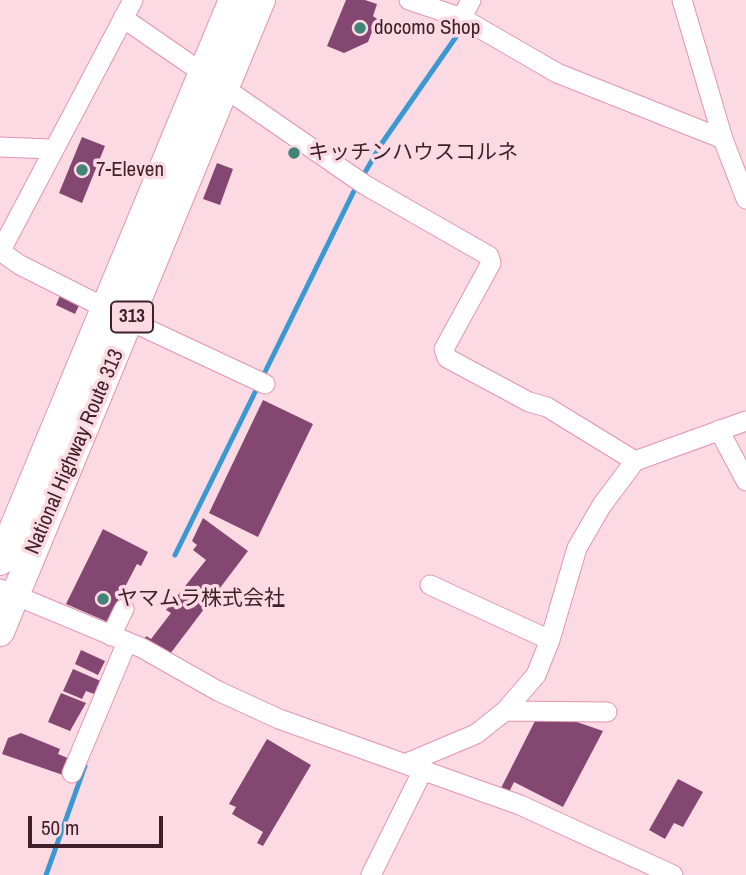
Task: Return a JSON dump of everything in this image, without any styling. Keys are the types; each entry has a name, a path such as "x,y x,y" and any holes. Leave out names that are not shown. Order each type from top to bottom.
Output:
{"highway":[{"name":"National Highway Route 313","path":"0,632 8,592 130,321 212,82 233,0"},
{"name":"National Highway Route 313","path":"0,561 104,307 212,82 261,0"}],"street":[{"path":"133,0 51,149 0,251 20,265 130,321 260,382"},
{"path":"409,0 467,15 557,73 723,139"},
{"path":"682,0 723,139 746,199"},
{"path":"123,18 359,181 489,256 491,263 444,349 447,358 529,402 547,407 635,461"},
{"path":"0,147 51,149"},
{"path":"371,875 415,766 476,734 505,711 536,675 550,640 577,548 602,505 635,461 746,421"},
{"path":"719,430 746,481"},
{"path":"430,585 550,640"},
{"path":"8,592 119,639 186,671 218,691 279,719 415,766 545,816 673,875"},
{"path":"72,773 119,639 124,609"},
{"path":"505,711 607,712"}],"building":[{"path":"346,0 365,0 377,4 373,16 377,19 368,42 344,53 327,46"},
{"name":"7-Eleven","path":"82,137 105,146 82,203 59,193"},
{"path":"217,163 233,169 220,205 203,199"},
{"path":"62,291 82,299 75,314 56,305"},
{"path":"263,400 313,424 258,537 209,513"},
{"path":"203,518 248,551 170,654 144,640 146,636 151,639 171,613 166,610 206,560 193,550 197,545 192,541"},
{"path":"103,529 148,552 141,566 137,564 114,608 110,623 66,604"},
{"path":"81,650 105,661 98,675 75,664"},
{"path":"73,669 103,682 97,695 86,691 82,699 63,691"},
{"path":"61,693 86,703 70,731 48,722"},
{"path":"535,721 574,721 603,731 563,807 514,782 509,792 501,788"},
{"path":"21,733 60,749 58,754 70,759 63,775 2,754 8,738"},
{"path":"267,739 311,765 263,846 257,843 263,832 232,814 236,807 229,804"},
{"path":"678,779 703,792 683,827 674,823 665,839 649,830"}],"waterway":[{"path":"175,555 353,193 382,143 465,24"},
{"path":"46,875 85,766"}],"place":[{"name":"docomo Shop","path":"360,28"},
{"name":"キッチンハウスコルネ","path":"294,153"},
{"name":"7-Eleven","path":"82,170"},
{"name":"ヤマムラ株式会社","path":"103,599"}]}
